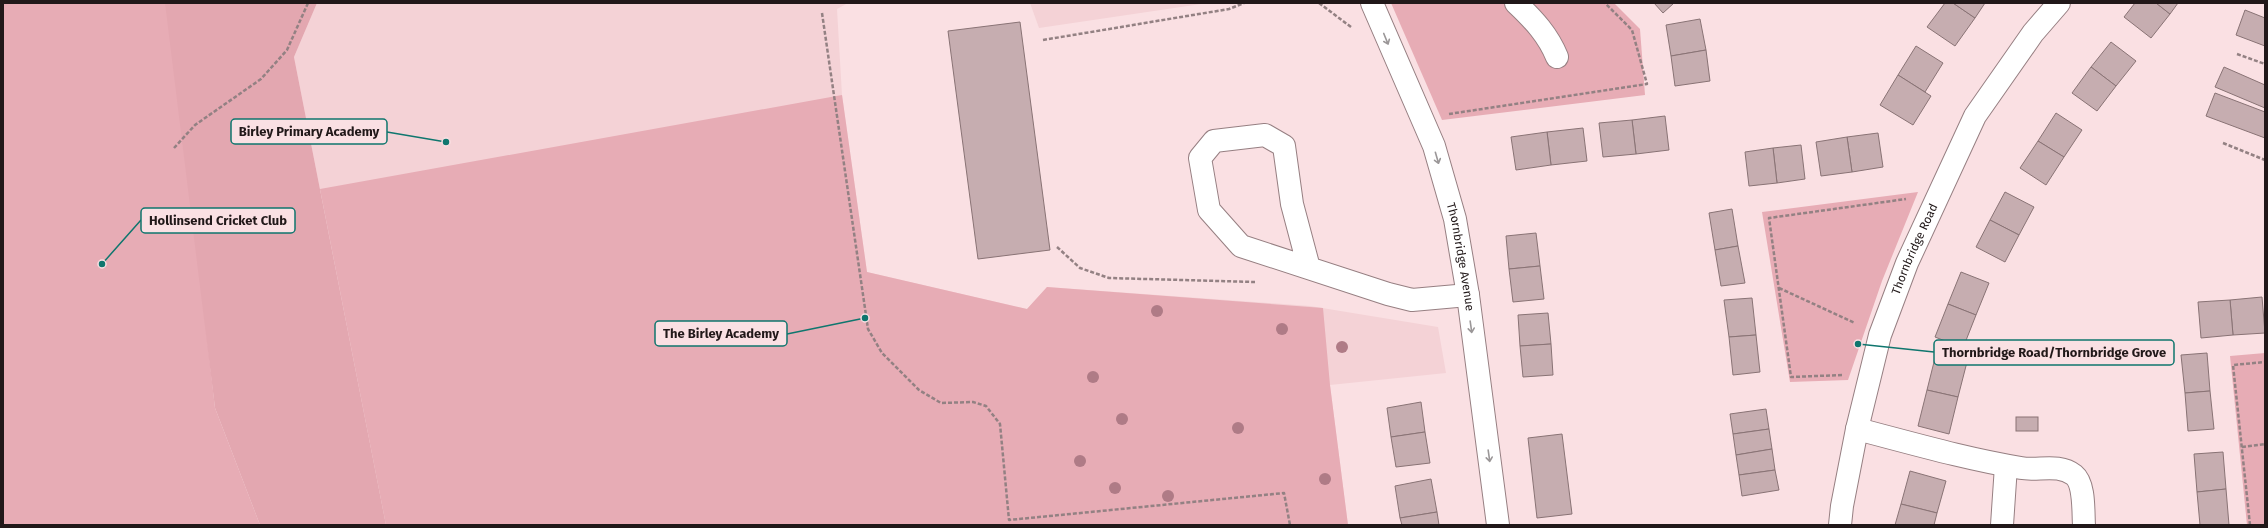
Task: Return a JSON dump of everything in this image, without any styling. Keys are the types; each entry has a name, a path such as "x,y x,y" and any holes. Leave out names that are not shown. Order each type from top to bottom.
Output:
{"street":[{"name":"Thornbridge Avenue","path":"1372,3 1434,146 1455,219 1468,295 1498,525"},
{"path":"1516,3 1539,25 1551,43 1557,57"},
{"name":"Thornbridge Road","path":"1840,525 1842,506 1857,429 1870,374 1880,335 1907,263 1975,116 2033,33 2059,3"},
{"path":"1309,268 1292,204 1284,146 1265,135 1214,141 1200,158 1209,210 1241,246 1388,294 1412,300 1468,295"},
{"path":"1857,429 2006,466 2023,469 2063,469 2075,476 2080,484 2084,525"},
{"path":"2002,525 2006,466"}],"path":[{"path":"174,148 195,125 261,79 287,50 308,3"},
{"path":"1043,40 1229,9 1244,3"},
{"path":"822,13 868,329 882,352 919,390 941,403 973,402 986,406 1000,424 1009,520 1284,493 1290,525"},
{"path":"2237,54 2265,64"},
{"path":"2223,143 2265,160"},
{"path":"1870,374 1791,377 1769,218 1938,194"},
{"path":"1057,247 1080,268 1109,278 1260,282"},
{"path":"1779,288 1880,335"},
{"path":"2250,525 2233,365 2265,362"},
{"path":"2242,447 2265,444"}],"shaded area":[{"path":"3,3 169,3 215,408 260,525 3,525"},
{"path":"165,3 317,3 294,57 386,525 260,525 215,408"},
{"path":"317,3 848,3 837,9 842,95 867,272 1027,309 1047,287 1310,306 1438,327 1446,373 1330,385 1348,525 386,525 294,57"},
{"path":"1030,3 1208,3 1039,28"},
{"path":"1391,3 1614,3 1640,29 1645,95 1442,120"},
{"path":"842,95 867,272 1027,309 1047,287 1323,308 1330,385 1348,525 386,525 320,189"},
{"path":"1918,192 1882,281 1848,380 1790,382 1762,212"},
{"path":"2265,353 2265,525 2247,525 2230,356"}],"building":[{"path":"1654,3 1674,3 1663,13"},
{"path":"1945,3 1953,3 1975,18 1955,46 1927,27"},
{"path":"1953,3 1985,3 1975,18"},
{"path":"2135,3 2156,3 2170,14 2151,38 2124,17"},
{"path":"2156,3 2178,3 2170,14"},
{"path":"2245,10 2265,18 2265,46 2236,35"},
{"path":"1700,19 1706,50 1671,56 1666,25"},
{"path":"1020,22 1050,250 978,259 948,31"},
{"path":"2111,42 2136,61 2116,86 2091,67"},
{"path":"1916,46 1943,63 1925,92 1898,75"},
{"path":"1706,50 1710,81 1675,86 1671,56"},
{"path":"2091,67 2116,86 2097,111 2072,93"},
{"path":"2224,67 2265,85 2265,108 2215,87"},
{"path":"1898,75 1931,96 1913,125 1880,105"},
{"path":"2215,93 2265,112 2265,138 2206,116"},
{"path":"2056,113 2082,130 2064,157 2038,141"},
{"path":"1665,116 1669,150 1636,154 1632,120"},
{"path":"1632,120 1636,154 1603,157 1599,123"},
{"path":"1583,128 1587,161 1551,165 1547,132"},
{"path":"1547,132 1551,165 1516,170 1511,137"},
{"path":"1878,133 1883,167 1852,172 1847,137"},
{"path":"1847,137 1852,172 1821,176 1816,142"},
{"path":"2038,141 2064,157 2046,185 2020,168"},
{"path":"1801,145 1805,179 1777,183 1773,148"},
{"path":"1773,148 1777,183 1749,186 1745,152"},
{"path":"2005,192 2034,207 2019,235 1990,220"},
{"path":"1732,209 1738,246 1715,250 1709,213"},
{"path":"1990,220 2019,235 2005,262 1976,247"},
{"path":"1536,233 1540,266 1509,269 1506,236"},
{"path":"1738,246 1745,283 1721,286 1715,250"},
{"path":"1540,266 1544,299 1513,302 1509,269"},
{"path":"1961,272 1989,283 1976,315 1948,304"},
{"path":"2262,297 2265,333 2233,335 2230,300"},
{"path":"1752,298 1756,335 1729,337 1724,300"},
{"path":"2230,300 2233,335 2201,338 2198,302"},
{"path":"1948,304 1976,315 1963,348 1935,337"},
{"path":"1548,313 1551,344 1520,346 1518,315"},
{"path":"1756,335 1760,372 1733,375 1729,337"},
{"path":"1551,344 1553,375 1523,377 1520,346"},
{"path":"2207,353 2210,391 2185,393 2181,355"},
{"path":"1936,354 1967,362 1958,397 1927,390"},
{"path":"1927,390 1958,397 1949,434 1918,426"},
{"path":"2210,391 2214,429 2188,431 2185,393"},
{"path":"1421,402 1425,432 1391,437 1387,408"},
{"path":"1766,409 1769,429 1733,434 1730,414"},
{"path":"2016,417 2038,417 2038,431 2016,431"},
{"path":"1769,429 1772,449 1736,455 1733,434"},
{"path":"1425,432 1430,463 1396,467 1391,437"},
{"path":"1562,434 1572,514 1537,518 1528,438"},
{"path":"1772,449 1775,470 1739,475 1736,455"},
{"path":"2223,452 2226,489 2197,492 2194,454"},
{"path":"1775,470 1779,490 1742,496 1739,475"},
{"path":"1910,471 1946,481 1937,513 1901,504"},
{"path":"1431,479 1437,512 1400,518 1395,486"},
{"path":"2226,489 2229,525 2200,525 2197,492"},
{"path":"1901,504 1937,513 1934,525 1895,525"},
{"path":"1437,512 1439,525 1402,525 1400,518"}],"place":[{"name":"Birley Primary Academy","path":"446,142"},
{"name":"Hollinsend Cricket Club","path":"102,264"},
{"name":"The Birley Academy","path":"865,318"},
{"name":"Thornbridge Road/Thornbridge Grove","path":"1858,344"}]}
